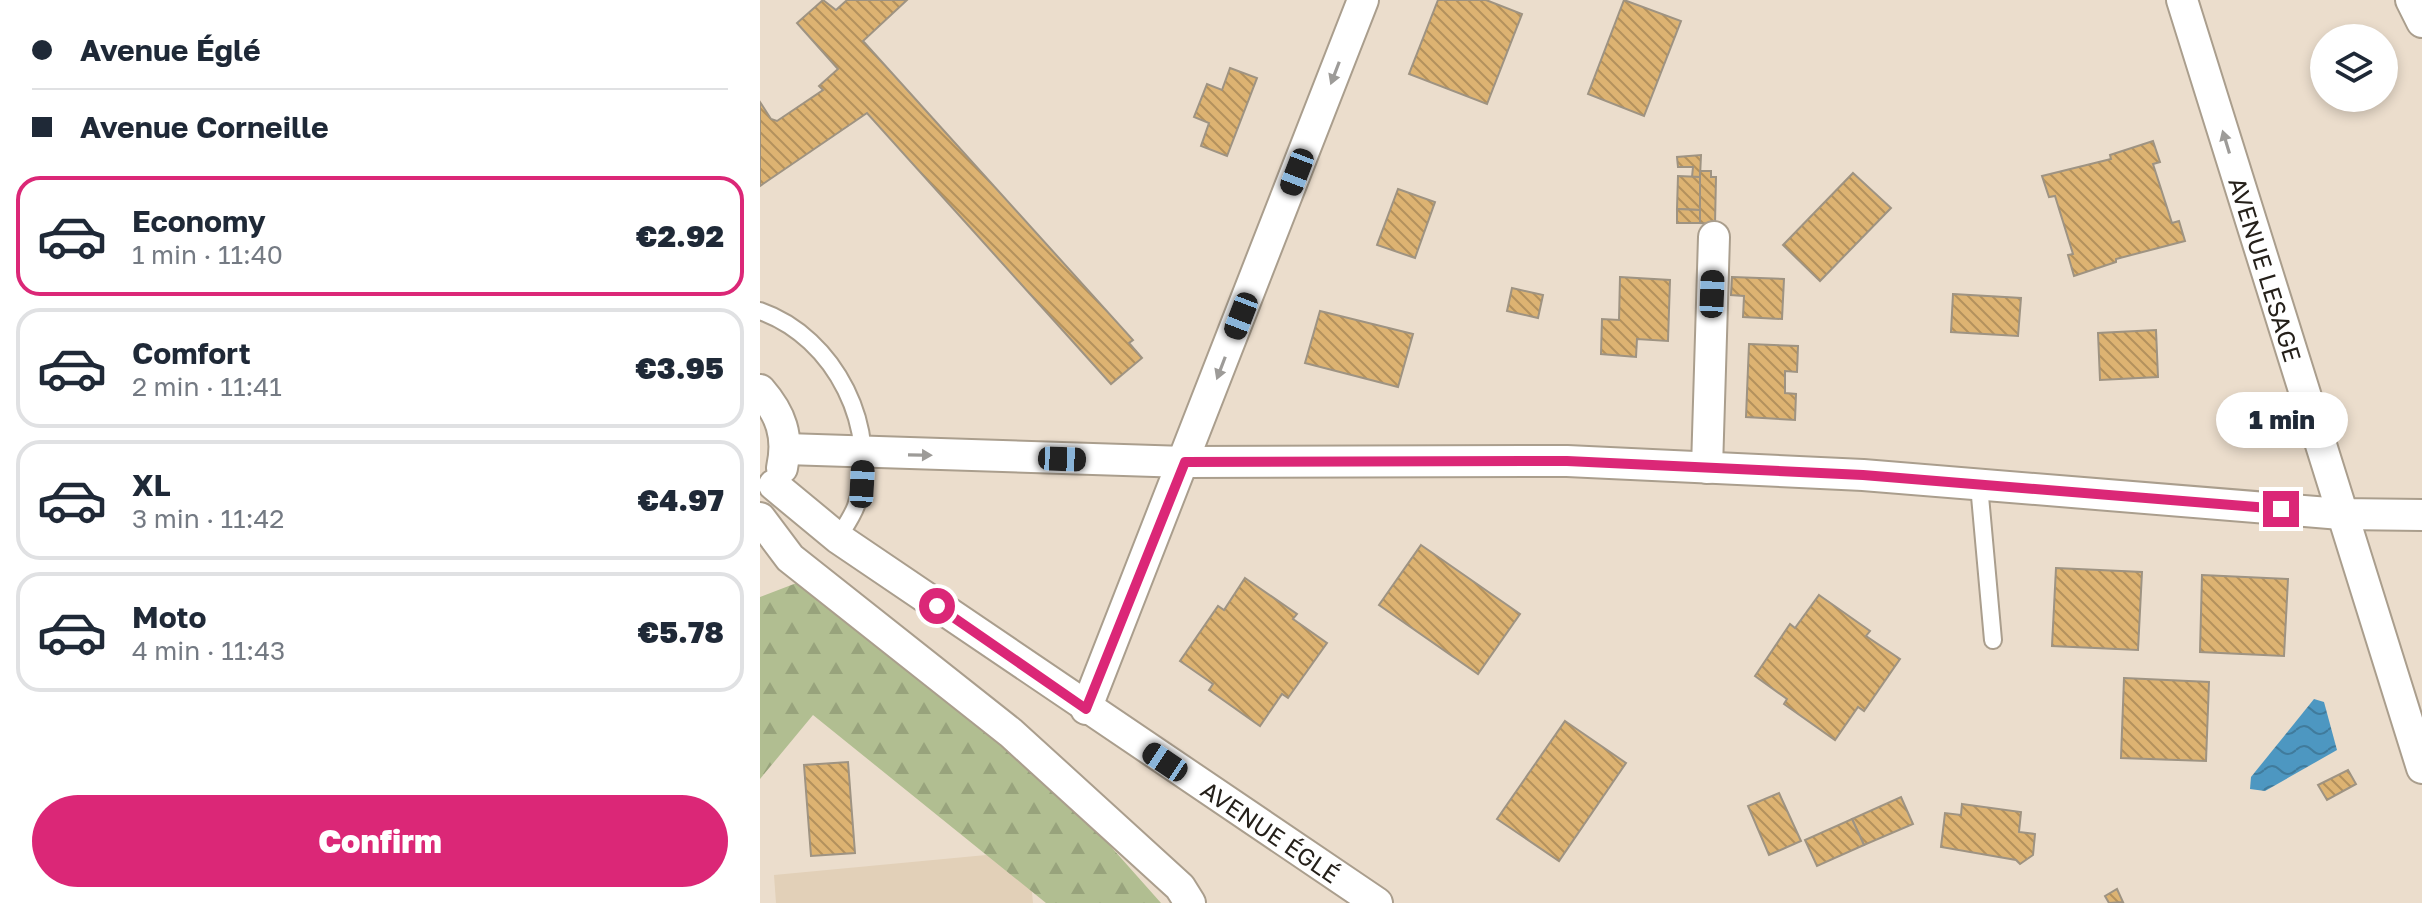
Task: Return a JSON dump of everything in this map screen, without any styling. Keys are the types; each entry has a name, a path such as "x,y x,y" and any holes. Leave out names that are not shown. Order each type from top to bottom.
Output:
{"street":[{"path":"1086,709 1363,0"},
{"name":"AVENUE LESAGE","path":"2182,0 2422,768"},
{"path":"2411,0 2422,22"},
{"path":"1707,468 1714,237"},
{"path":"760,390 775,407 784,427 786,449 767,493"},
{"path":"786,449 863,454 1185,462 1567,461 1979,485 2341,514 2422,515"},
{"name":"AVENUE ÉGLÉ","path":"767,493 1377,903"},
{"path":"760,518 790,558 1011,733 1180,887 1190,903"}],"lane":[{"path":"760,311 802,333 829,361 851,401 863,454 856,509 838,538"},
{"path":"1979,485 1993,640"}],"shaded area":[{"path":"1028,851 1033,903 776,903 774,875"}],"green space":[{"path":"807,579 1057,786 1161,903 1046,903 813,715 760,779 760,597"}],"water":[{"path":"2314,699 2324,702 2337,750 2265,791 2250,789 2251,777"}],"building":[{"path":"823,0 836,10 847,0 907,0 863,41 1133,340 1129,343 1142,358 1111,384 867,113 760,186 760,102 771,119 777,121 823,90 819,86 838,69 797,23"},
{"path":"1438,0 1486,0 1522,14 1487,104 1409,74"},
{"path":"1624,0 1681,21 1644,116 1588,94"},
{"path":"1230,68 1257,78 1227,156 1201,146 1209,123 1194,117 1207,84 1222,90"},
{"path":"2153,141 2160,162 2153,164 2172,223 2179,221 2185,241 2116,259 2116,262 2074,276 2068,255 2073,254 2055,196 2049,197 2042,176 2111,159 2110,155"},
{"path":"1701,155 1700,177 1692,177 1693,167 1678,167 1677,157"},
{"path":"1700,171 1711,171 1711,177 1716,177 1715,224 1700,223"},
{"path":"1853,173 1891,208 1820,281 1783,245"},
{"path":"1678,176 1700,177 1700,210 1677,209"},
{"path":"1398,189 1435,202 1415,258 1377,245"},
{"path":"1677,209 1700,210 1700,223 1677,223"},
{"path":"1620,277 1670,280 1668,341 1637,339 1636,357 1601,354 1602,319 1619,320"},
{"path":"1732,277 1784,279 1782,319 1743,317 1744,296 1731,295"},
{"path":"1512,288 1543,295 1538,318 1507,311"},
{"path":"1953,294 2021,298 2018,336 1951,332"},
{"path":"1320,311 1413,334 1398,387 1305,363"},
{"path":"2156,330 2158,377 2100,380 2098,333"},
{"path":"1749,344 1798,346 1797,372 1785,371 1785,393 1796,394 1795,420 1746,417"},
{"path":"1421,545 1520,614 1478,674 1379,605"},
{"path":"2056,568 2142,572 2138,650 2052,646"},
{"path":"2202,575 2288,579 2284,656 2200,652"},
{"path":"1245,578 1297,614 1293,619 1327,643 1288,698 1282,694 1260,726 1209,690 1213,684 1180,661 1218,606 1224,610"},
{"path":"1819,595 1870,631 1866,636 1900,659 1864,711 1858,707 1835,740 1784,704 1787,699 1755,676 1790,624 1795,628"},
{"path":"2124,678 2209,682 2206,761 2121,758"},
{"path":"1565,721 1626,763 1559,861 1497,819"},
{"path":"848,762 855,853 811,856 804,765"},
{"path":"2348,770 2356,784 2327,800 2318,785"},
{"path":"1779,793 1801,841 1769,855 1748,806"},
{"path":"1901,797 1913,824 1864,845 1852,819"},
{"path":"1962,804 2021,812 2019,832 2035,834 2033,855 2020,864 2016,860 1941,847 1945,813 1961,815"},
{"path":"1852,819 1864,845 1817,866 1805,840"},
{"path":"2117,889 2123,902 2109,903 2105,896"}],"route":[{"path":"937,606 1086,709 1185,462 1567,461 1863,475 2281,509"}]}
